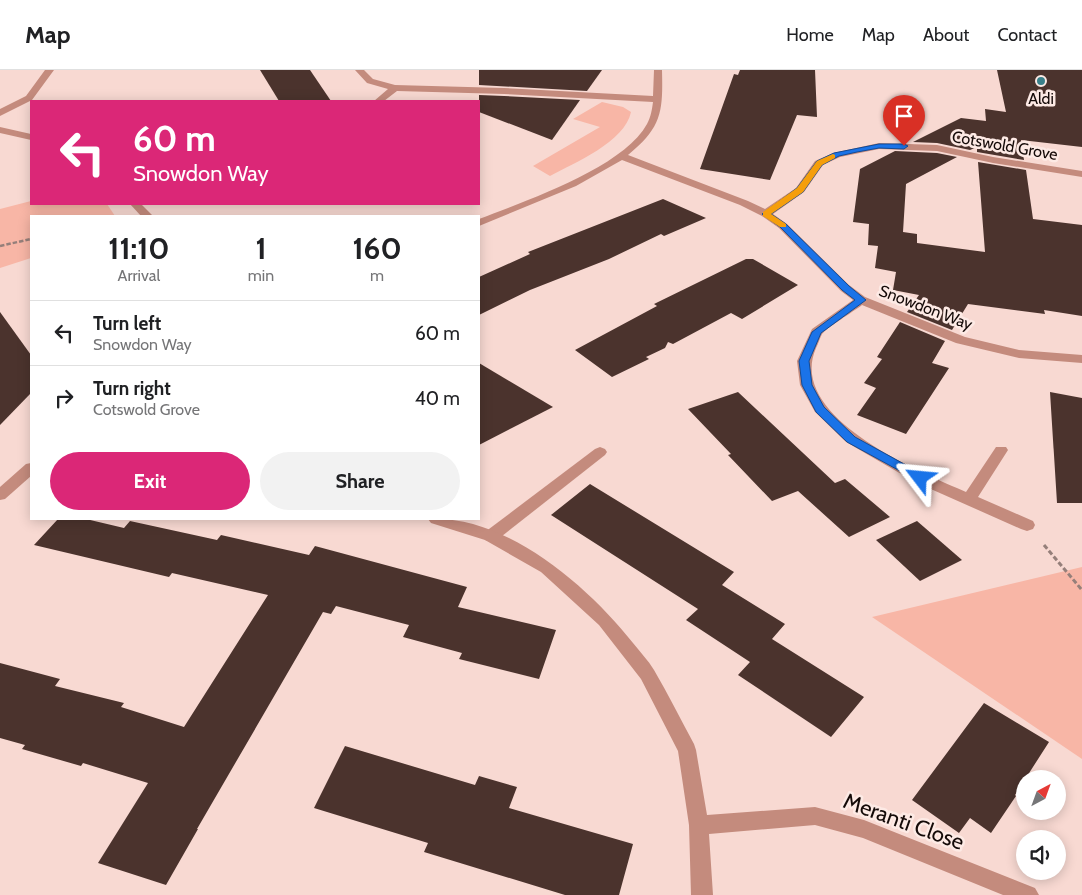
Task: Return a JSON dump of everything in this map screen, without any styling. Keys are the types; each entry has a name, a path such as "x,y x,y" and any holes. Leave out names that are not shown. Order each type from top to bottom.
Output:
{"street":[{"path":"0,113 29,98 50,70"},
{"path":"359,70 370,80 395,88 504,90 658,99"},
{"path":"480,223 571,184 622,156 652,126 658,99 658,70"},
{"path":"379,100 395,88"},
{"path":"0,130 30,137"},
{"name":"Cotswold Grove","path":"766,214 800,190 819,163 837,155 879,146 937,148 992,160 1082,174"},
{"name":"Snowdon Way","path":"622,156 744,203 766,214 783,226 845,288 861,300 961,340 1018,354 1082,359"},
{"path":"136,205 146,215"},
{"path":"861,300 817,332 804,361 807,385 820,409 851,440 920,478 1027,526"},
{"path":"968,499 1001,450"},
{"path":"491,536 600,452"},
{"path":"0,496 30,469"},
{"path":"439,520 491,536 547,568 605,620 648,674 687,750 699,825 702,895"},
{"name":"Meranti Close","path":"699,825 815,816 864,829 1028,895"}],"path":[{"path":"0,246 30,239"},
{"path":"1027,526 1082,590"}],"shaded area":[{"path":"602,102 623,107 631,112 627,123 619,133 585,158 550,176 533,166 600,127 573,119"},
{"path":"30,201 30,205 108,205 114,215 30,215 30,258 0,268 0,209"},
{"path":"1082,567 1082,759 872,617"}],"building":[{"path":"260,70 310,70 330,100 278,100"},
{"path":"479,70 602,70 587,91 479,85"},
{"path":"740,70 815,70 817,117 797,115 770,180 700,169 734,74 738,75"},
{"path":"997,70 1082,70 1082,147 1021,140 1024,160 977,152 977,147 970,150 937,143 913,142 961,118 986,121 985,109 1006,112"},
{"path":"479,95 580,100 552,140 480,112"},
{"path":"895,151 937,153 957,157 906,184 903,232 917,234 917,243 985,252 978,162 1026,170 1033,219 1082,225 1082,316 1044,310 1045,314 968,304 952,330 907,312 919,295 893,290 896,272 875,268 878,246 868,245 869,224 853,222 860,169"},
{"path":"663,199 706,218 664,236 661,234 609,259 530,290 480,315 480,277 530,254 528,252"},
{"path":"746,259 753,259 798,285 742,319 731,313 673,344 668,342 665,348 646,357 649,359 612,377 575,350 657,306 654,304"},
{"path":"0,312 30,354 30,394 0,425"},
{"path":"900,322 945,341 932,363 949,368 906,434 857,415 876,388 864,383 882,359 877,357"},
{"path":"480,364 553,407 480,444"},
{"path":"738,392 835,483 845,479 890,517 849,537 798,491 772,501 688,409"},
{"path":"1050,392 1082,398 1082,503 1057,503"},
{"path":"590,484 734,572 722,585 785,624 772,639 864,697 831,737 738,675 750,662 686,620 698,609 551,515"},
{"path":"57,520 90,520 124,528 130,521 217,540 221,535 309,555 315,546 467,587 458,607 556,630 539,679 459,659 462,653 403,637 409,625 336,606 331,614 323,612 166,885 98,863 148,783 83,763 81,766 22,749 25,745 0,738 0,663 60,679 55,686 124,703 121,707 184,727 268,595 172,573 169,577 34,545"},
{"path":"917,521 962,560 920,581 876,540"},
{"path":"984,703 1049,742 1031,770 1016,770 1016,796 991,833 970,818 959,833 912,800"},
{"path":"345,746 475,785 479,776 517,787 509,808 633,844 619,895 565,895 424,852 428,843 314,808"}],"slow traffic":[{"path":"783,226 766,214 800,190 819,163 833,157"}],"place":[{"name":"Aldi","path":"1041,81"}],"route":[{"path":"904,146 879,146 857,150 837,155 819,163 800,190 766,214 783,226 845,288 861,300 817,332 804,361 807,385 820,409 851,440 920,478"}]}
